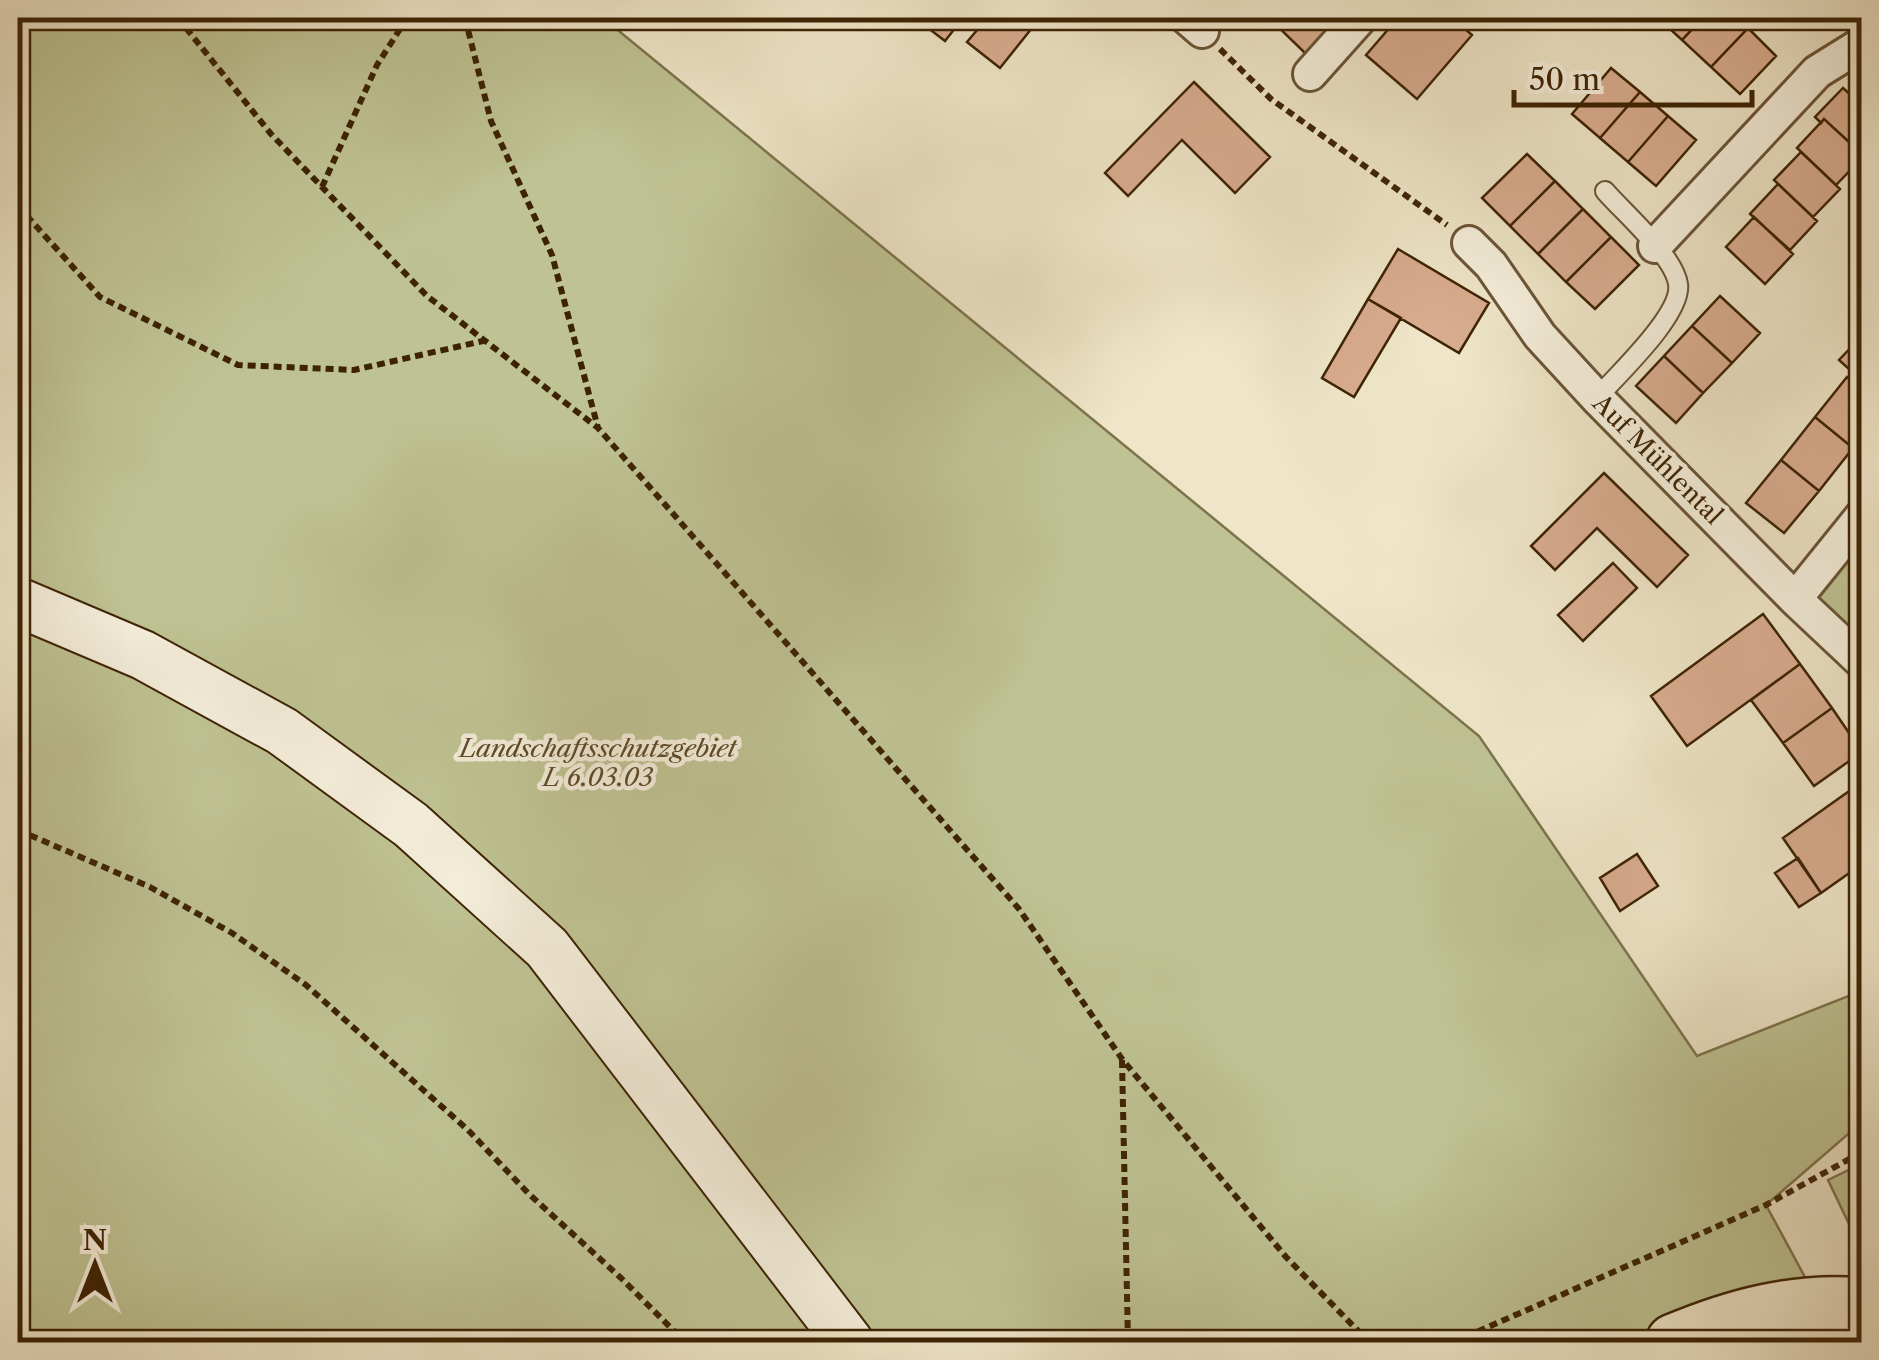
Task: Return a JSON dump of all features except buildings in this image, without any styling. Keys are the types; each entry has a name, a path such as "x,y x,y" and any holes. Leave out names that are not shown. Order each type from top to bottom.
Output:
{"highway":[{"path":"1674,1342 1758,1312 1802,1306 1862,1306"},
{"path":"1731,1342 1786,1333 1842,1334 1862,1340"}],"main road":[{"path":"18,602 143,655 282,731 411,825 548,948 848,1342"}],"street":[{"path":"1310,74 1360,18"},
{"path":"1654,246 1817,72 1862,44"},
{"name":"Auf Mühlental","path":"1469,243 1490,265 1540,336 1597,398 1795,600 1862,662"},
{"path":"1795,600 1862,516"}],"lane":[{"path":"1597,398 1664,322 1679,286 1670,265 1605,192"}],"path":[{"path":"178,18 272,134 426,296 598,428 1019,909 1122,1058 1286,1257 1370,1342"},
{"path":"322,187 376,64 408,18"},
{"path":"466,18 491,122 552,255 598,428"},
{"path":"1194,24 1271,99 1469,243"},
{"path":"18,206 100,297 238,365 354,370 484,340"},
{"path":"18,830 150,888 232,933 306,986 468,1130 529,1194 685,1342"},
{"path":"1122,1058 1128,1342"},
{"path":"1454,1342 1766,1205 1862,1152"}],"green space":[{"name":"Landschaftsschutzgebiet L 6.03.03","path":"18,18 603,18 1479,736 1697,1056 1861,991 1861,1123 1766,1205 1840,1342 18,1342"},
{"path":"1861,534 1861,639 1812,596"},
{"path":"1861,1164 1862,1249 1828,1180"}]}
